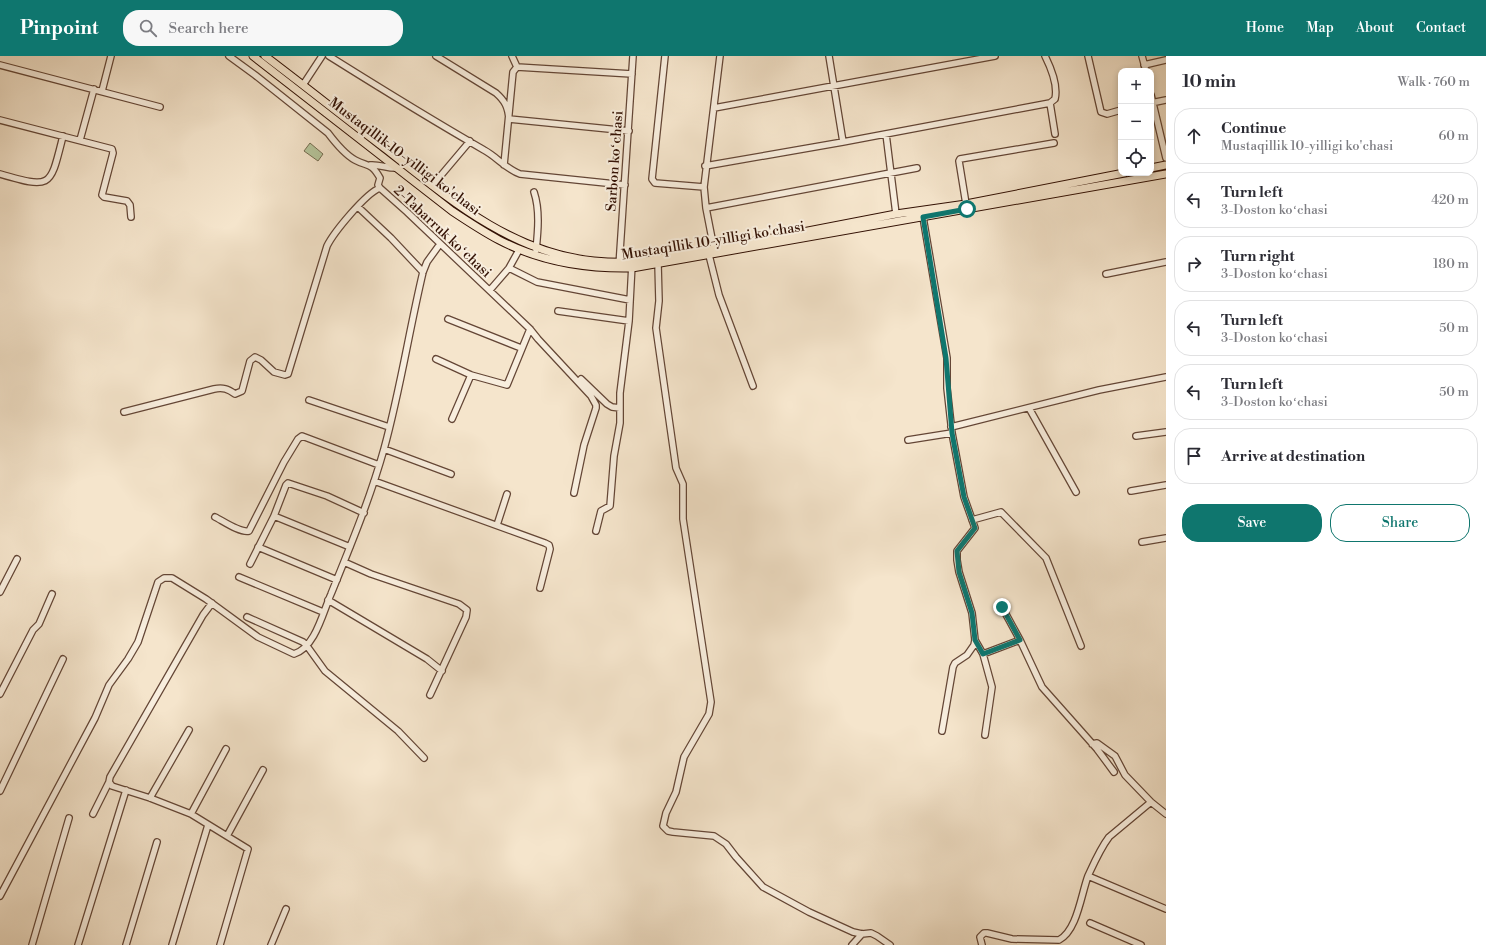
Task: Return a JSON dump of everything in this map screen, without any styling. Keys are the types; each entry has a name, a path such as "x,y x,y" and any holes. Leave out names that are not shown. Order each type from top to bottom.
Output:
{"main road":[{"name":"Mustaqillik 10-yilligi ko'chasi","path":"253,56 452,211 479,229 519,250 536,251"},
{"name":"Mustaqillik 10-yilligi ko'chasi","path":"265,56 432,186 487,225 536,251 574,265 658,264 896,214 966,204 1118,174"},
{"path":"1154,167 1166,165"},
{"name":"Mustaqillik 10-yilligi ko'chasi","path":"632,265 685,252 712,252 923,217 1166,174"}],"street":[{"path":"102,91 111,56"},
{"path":"229,56 328,133 332,139 354,160 370,165 378,164 390,168 398,168"},
{"path":"303,85 322,56"},
{"path":"329,56 495,156 514,172 520,174 625,185"},
{"path":"436,56 496,93 505,101 509,119"},
{"path":"512,56 517,67"},
{"name":"Sarbon koʻchasi","path":"619,265 633,56"},
{"path":"665,56 652,179 655,183 704,188"},
{"path":"720,56 704,188 719,294 753,386"},
{"path":"828,56 843,142"},
{"path":"714,108 971,58 995,56"},
{"path":"706,166 1050,103 1055,99 1056,91 1050,66 1045,56"},
{"path":"1088,56 1101,112 1107,114 1118,111"},
{"path":"1142,56 1145,68 1166,60"},
{"path":"0,64 160,107"},
{"path":"504,164 513,72 517,67"},
{"path":"517,67 632,74"},
{"path":"80,140 94,89"},
{"path":"1154,103 1166,100"},
{"path":"1050,103 1055,134"},
{"path":"1152,104 1164,145 1166,158"},
{"path":"509,119 629,131"},
{"path":"0,120 112,149 113,153 102,195 104,197 128,202 130,217"},
{"path":"886,134 896,214"},
{"path":"0,174 30,183 45,181 52,173 55,166 63,136"},
{"path":"432,186 470,141"},
{"path":"966,204 959,161 960,159 1054,143"},
{"path":"124,412 214,389 228,389 235,394 242,391 250,361 254,357 261,360 274,372 285,375 288,374 327,246 331,238 358,207 375,190 380,188 378,185 380,178 370,165"},
{"path":"706,208 917,168"},
{"name":"2-Tabarruk koʻchasi","path":"380,188 530,329 586,389 596,406 584,445 574,493"},
{"path":"534,192 537,202 538,226 536,251"},
{"path":"358,207 391,238 423,272"},
{"path":"923,217 946,358 952,433 964,497 975,528 957,551 959,572 972,613 975,640 974,645 967,655 955,663 953,667 942,732"},
{"path":"0,896 95,718 109,685 128,659 138,642 158,582 164,578 172,578 258,636 294,654 300,652 308,646 324,612 364,513 384,449 423,272 427,262 440,244"},
{"name":"2-Tabarruk koʻchasi","path":"490,290 509,268 519,250"},
{"path":"1106,274 1166,262"},
{"path":"658,264 659,301 656,328 676,468 684,484 683,519 711,702 709,714 684,758 676,792 666,813 663,826 668,831 673,832 714,836 726,844 763,887 809,912 862,934 871,933 890,945"},
{"path":"596,531 601,511 610,506 614,456 620,423 620,393 629,321 632,265"},
{"name":"2-Tabarruk koʻchasi","path":"509,268 537,282 630,300"},
{"path":"558,311 629,321"},
{"path":"448,319 521,348"},
{"path":"436,359 471,375 507,385 530,329"},
{"name":"2-Tabarruk koʻchasi","path":"538,339 543,341 607,404 612,407 620,408"},
{"path":"452,419 471,375"},
{"path":"951,427 1099,390 1166,377"},
{"path":"309,400 389,427"},
{"path":"1029,408 1076,492"},
{"path":"1136,436 1166,432"},
{"path":"908,440 952,433"},
{"path":"215,517 241,530 246,532 249,531 284,462 298,439 302,436 379,465"},
{"path":"384,449 450,474"},
{"path":"374,481 549,545 550,549 540,588"},
{"path":"250,564 274,516 288,483 327,496 364,513"},
{"path":"1131,491 1166,485"},
{"path":"497,525 507,494"},
{"path":"972,520 1002,512 1046,558 1081,646"},
{"path":"274,516 350,548"},
{"path":"1142,542 1166,538"},
{"path":"258,547 337,580"},
{"path":"0,592 17,559"},
{"path":"344,562 371,574 459,604 467,610 466,617 430,695"},
{"path":"239,577 324,612"},
{"path":"0,694 33,630 39,624 52,594"},
{"path":"328,600 427,659 442,671"},
{"path":"93,814 110,777 199,622 212,604"},
{"path":"1002,607 1020,640 1042,687 1092,744 1114,772"},
{"path":"247,617 303,642 308,646 325,671 398,731 424,758"},
{"path":"975,640 983,654 992,687 985,735"},
{"path":"983,654 1020,640"},
{"path":"0,791 63,658"},
{"path":"150,798 189,730"},
{"path":"1092,744 1097,743 1115,756 1125,775 1151,802 1166,814"},
{"path":"191,814 226,749"},
{"path":"227,836 263,770"},
{"path":"109,782 112,786 150,798 191,814 248,849 220,945"},
{"path":"78,945 126,790"},
{"path":"982,945 980,937 984,933 1012,938 1059,940 1065,937 1072,926 1088,876 1104,843 1109,837 1151,802"},
{"path":"32,945 70,818"},
{"path":"172,945 208,825"},
{"path":"126,945 157,842"},
{"path":"1088,876 1166,909"},
{"path":"271,945 286,910"},
{"path":"1090,923 1141,945"},
{"path":"852,945 862,934"}],"green space":[{"path":"310,143 323,154 318,161 304,151"}],"route":[{"path":"967,209 923,217 946,358 952,433 964,497 975,528 957,551 957,560 959,572 972,613 975,640 983,654 1020,640 1002,607"}]}
